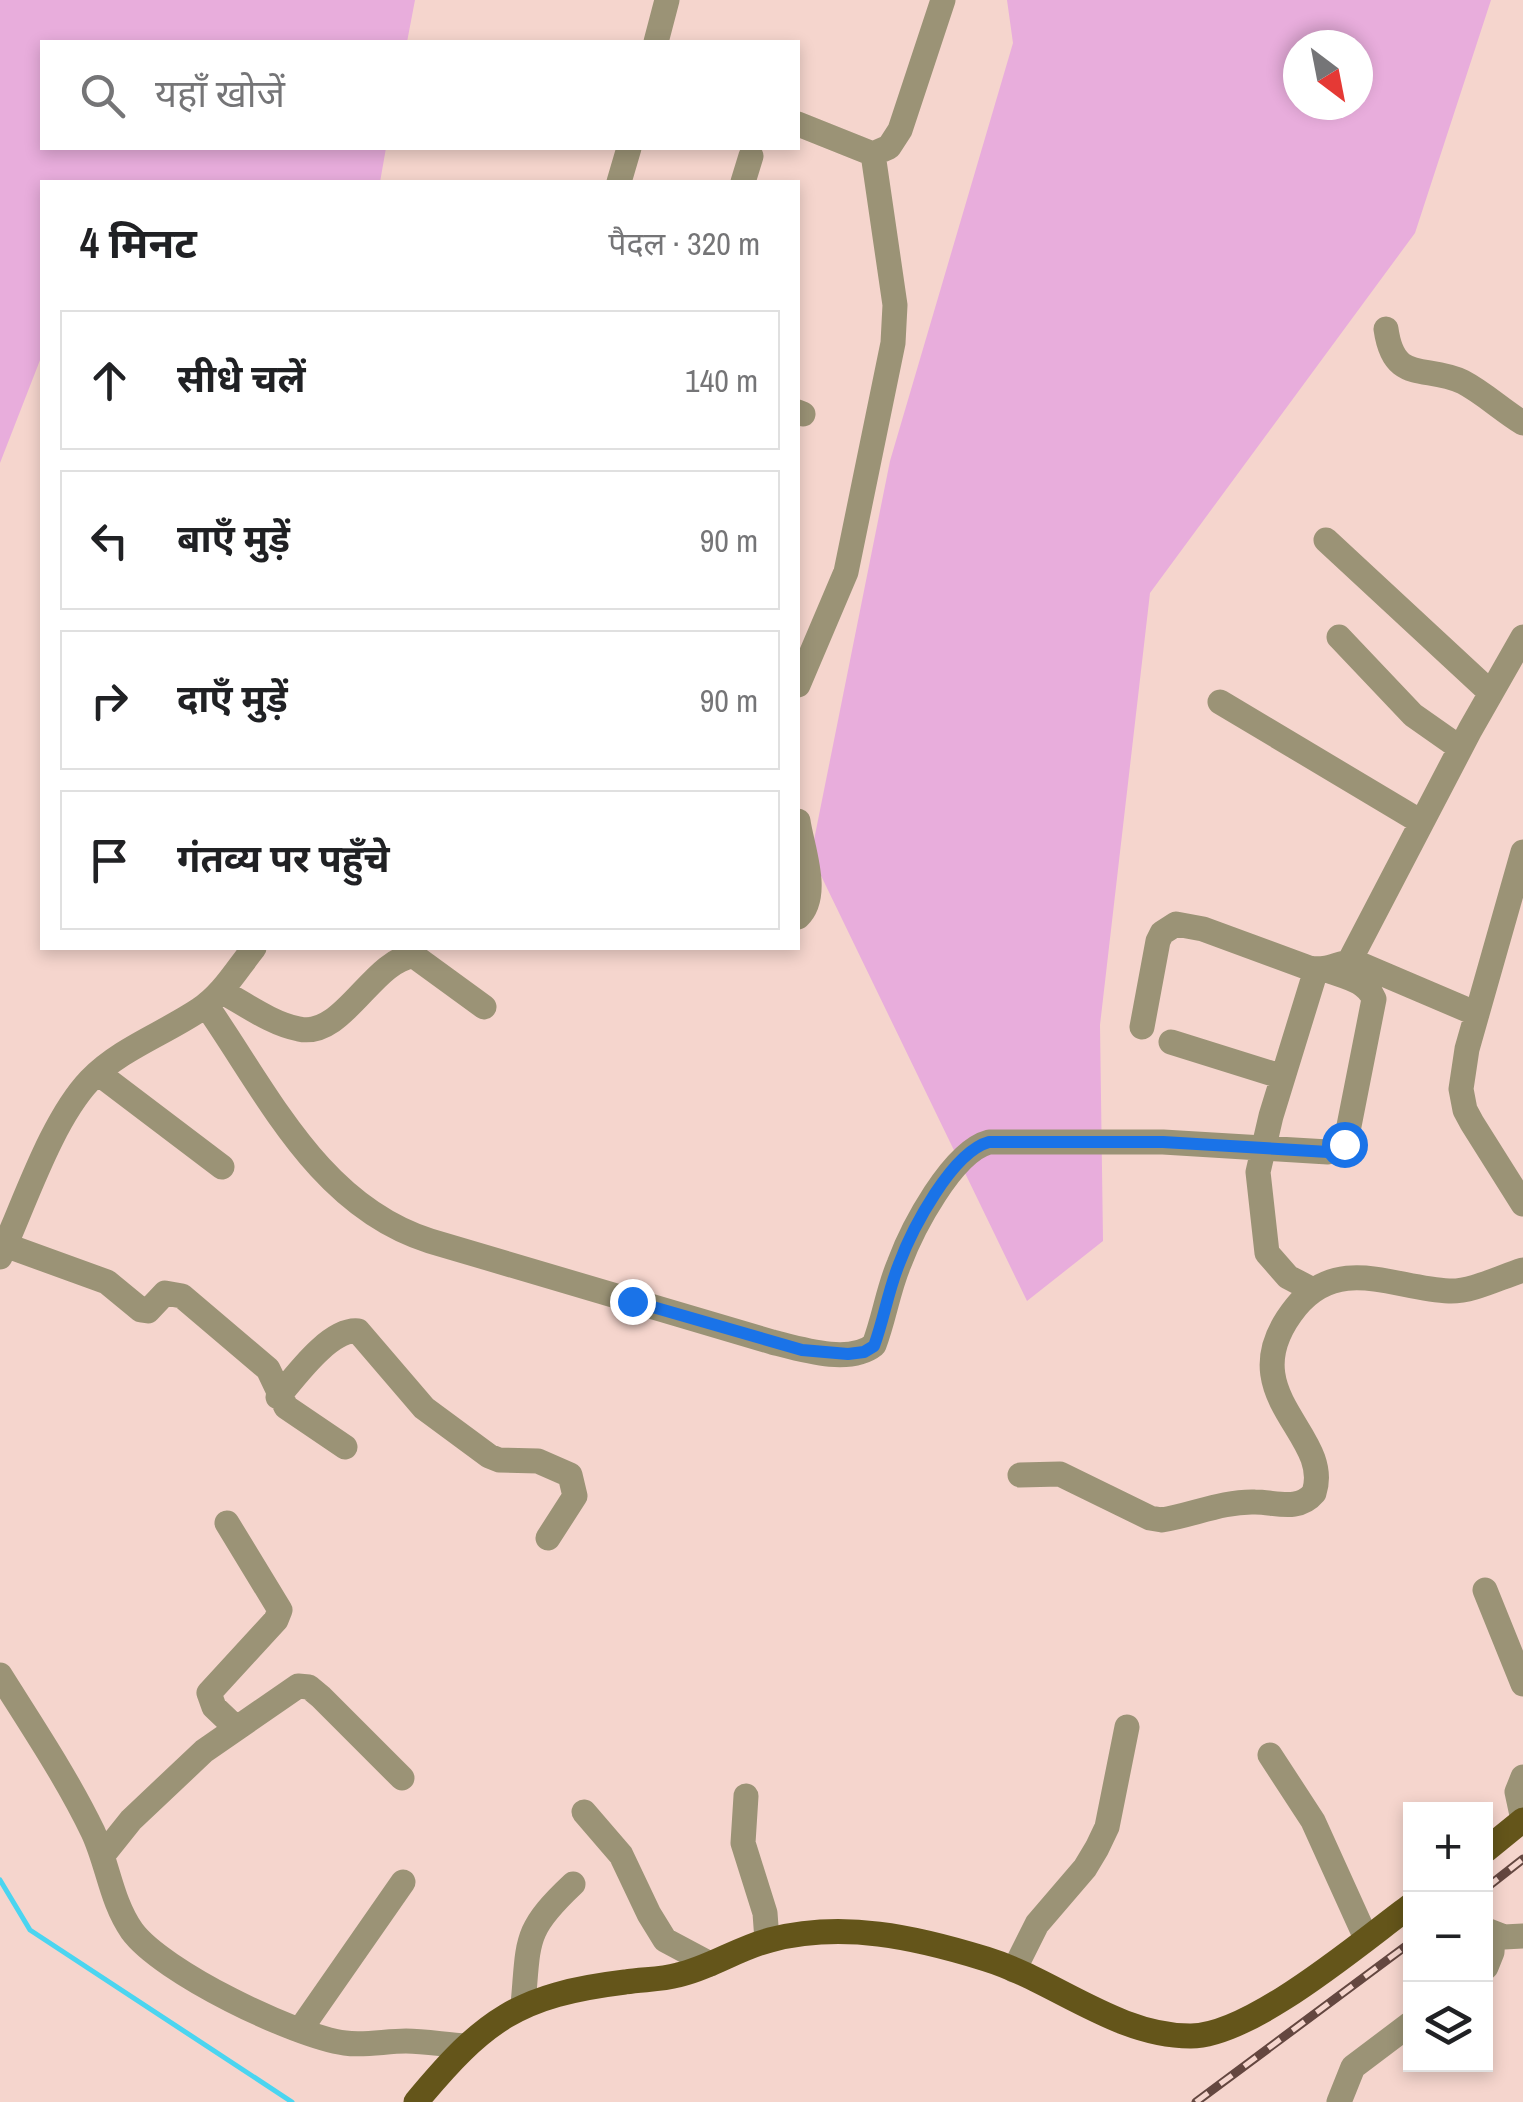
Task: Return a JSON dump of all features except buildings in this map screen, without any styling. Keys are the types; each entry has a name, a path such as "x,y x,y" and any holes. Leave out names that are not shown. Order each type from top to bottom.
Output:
{"main road":[{"path":"1493,1844 1523,1820"},
{"path":"416,2102 466,2046 500,2016 523,2005 568,1992 684,1974 767,1940 833,1930 915,1940 1014,1970 1134,2026 1190,2036 1226,2028 1260,2012 1403,1911"}],"street":[{"path":"657,40 667,0"},
{"path":"873,154 895,141 943,0"},
{"path":"800,125 873,154"},
{"path":"620,180 628,150"},
{"path":"800,680 846,572 892,343 894,304 873,154"},
{"path":"744,180 751,156"},
{"path":"1386,329 1389,349 1398,362 1462,382 1523,423"},
{"path":"1326,540 1491,693"},
{"path":"1339,636 1413,715 1460,748"},
{"path":"1313,1290 1288,1277 1266,1253 1258,1186 1263,1146 1283,1077 1331,967 1421,822 1523,637"},
{"path":"1220,702 1421,822"},
{"path":"800,834 809,893 807,907 800,915"},
{"path":"1523,852 1466,1049 1461,1088 1465,1110 1523,1204"},
{"path":"214,998 296,1141 333,1182 388,1223 420,1238 802,1350 848,1354 874,1346 900,1260 919,1221 948,1176 976,1146 989,1142 1163,1142 1335,1151 1344,1144 1374,998 1360,982 1331,967 1176,924 1162,933 1158,941 1142,1027"},
{"path":"252,950 214,998 98,1073 77,1097 50,1146 3,1251 107,1282 141,1310 150,1309 165,1293 176,1292 260,1360 274,1377 278,1397 286,1407 345,1447"},
{"path":"214,998 285,1025 312,1030 332,1019 395,962 414,956 484,1008"},
{"path":"1331,967 1378,970 1477,1014"},
{"path":"1171,1042 1283,1077"},
{"path":"98,1073 222,1166"},
{"path":"1020,1475 1060,1474 1150,1518 1162,1520 1253,1502 1303,1502 1314,1493 1315,1474 1303,1440 1275,1387 1273,1350 1291,1314 1313,1290 1341,1280 1375,1278 1452,1291 1523,1270"},
{"path":"278,1397 325,1346 348,1330 358,1330 424,1408 489,1456 538,1461 570,1475 575,1496 548,1538"},
{"path":"226,1523 276,1600 280,1613 210,1694 214,1707 235,1728"},
{"path":"1484,1590 1523,1684"},
{"path":"0,1674 82,1812 133,1932 150,1948 204,1984 300,2030 349,2044 411,2040 466,2046"},
{"path":"103,1855 174,1777 292,1688 304,1686 321,1697 402,1778"},
{"path":"1014,1970 1037,1924 1098,1848 1107,1827 1127,1727"},
{"path":"1270,1755 1314,1822 1366,1938"},
{"path":"1523,1776 1518,1792 1523,1820"},
{"path":"746,1796 743,1843 765,1913 767,1940"},
{"path":"584,1812 621,1855 665,1940 710,1964"},
{"path":"300,2030 403,1882"},
{"path":"523,2005 534,1925 573,1884"},
{"path":"1493,1933 1523,1936"},
{"path":"1339,2102 1353,2067 1403,2029"}],"shaded area":[{"path":"0,0 415,0 407,40 40,40 40,150 386,150 380,180 40,180 40,360 0,463"},
{"path":"1007,0 1491,0 1415,233 1150,593 1100,1025 1103,1241 1027,1301 811,855 890,461 1013,43"}],"waterway":[{"path":"0,1880 30,1930 292,2102"}],"railway":[{"path":"1493,1883 1523,1859"},
{"path":"1196,2102 1403,1948"}],"route":[{"path":"632,1301 802,1350 864,1352 874,1346 900,1260 919,1221 948,1176 976,1146 989,1142 1163,1142 1328,1152 1344,1144"}]}
